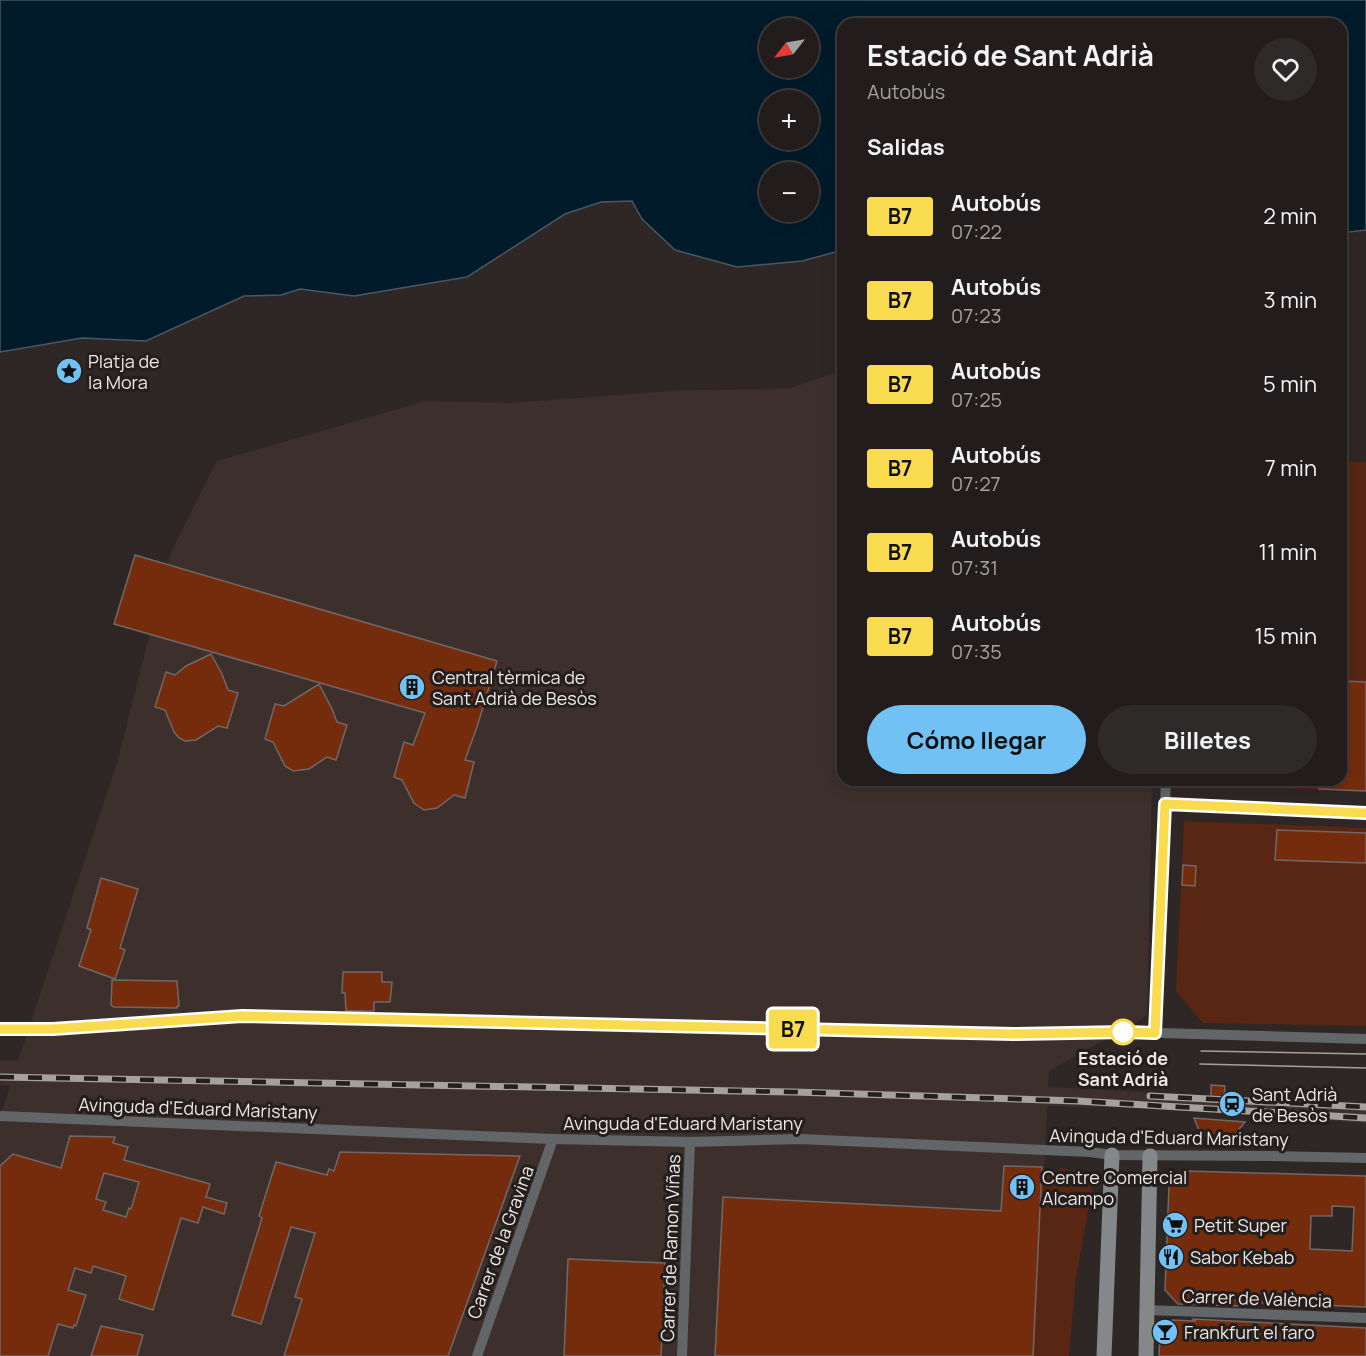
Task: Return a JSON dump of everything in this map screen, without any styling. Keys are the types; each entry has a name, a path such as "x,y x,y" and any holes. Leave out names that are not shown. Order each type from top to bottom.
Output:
{"street":[{"path":"1155,1033 1166,786"},
{"path":"1165,804 1366,813"},
{"path":"3,1029 53,1029 242,1016 1002,1034 1155,1033 1366,1039"},
{"name":"Avinguda d'Eduard Maristany","path":"0,1116 553,1139 690,1142 800,1139 1090,1152 1112,1155 1366,1158"},
{"name":"Carrer de la Gravina","path":"477,1356 553,1139"},
{"name":"Carrer de Ramon Viñas","path":"682,1356 690,1142"},
{"path":"1104,1356 1112,1155"},
{"path":"1146,1356 1150,1156"},
{"name":"Carrer de València","path":"1147,1310 1366,1318"}],"shaded area":[{"path":"837,372 837,786 1152,786 1147,1016 1049,1071 1048,1087 1366,1104 1366,1123 1148,1108 1047,1106 1036,1356 0,1356 0,1117 10,1086 0,1085 0,1061 18,1061 117,763 170,555 217,461 426,401 511,403 684,390 788,389"},
{"path":"1347,461 1366,462 1366,791 1234,786 1347,786"},
{"path":"1184,821 1366,828 1366,1026 1203,1023 1176,991"},
{"path":"1042,1168 1059,1172 1060,1168 1095,1174 1076,1277 1069,1356 1033,1356"}],"water":[{"path":"0,0 1366,0 1366,230 1347,232 1347,18 837,18 837,252 802,261 737,267 675,250 642,219 632,201 601,202 565,214 467,277 354,296 300,289 281,295 244,296 146,341 82,338 0,352"}],"building":[{"name":"Central tèrmica de Sant Adrià de Besòs","path":"135,555 497,661 465,760 474,762 465,798 454,795 437,808 424,810 414,803 402,780 394,777 404,742 413,745 425,713 114,624"},
{"path":"211,654 228,690 238,693 227,728 218,726 196,740 185,741 174,732 165,710 155,707 166,672 175,675 186,666"},
{"path":"1347,681 1366,682 1366,791 1319,789 1319,786 1347,786"},
{"path":"319,684 337,722 347,725 336,760 327,757 309,769 293,771 285,766 273,742 265,739 275,704 284,706"},
{"path":"1277,830 1366,833 1366,863 1275,860"},
{"path":"1183,865 1196,866 1195,886 1182,885"},
{"path":"101,878 138,889 120,948 125,950 115,979 79,966 91,930 87,928"},
{"path":"343,972 382,972 382,982 392,982 390,1002 374,1002 374,1011 346,1011 345,993 342,993"},
{"path":"112,980 177,981 179,1006 177,1008 114,1007 111,1005"},
{"path":"1211,1085 1225,1086 1224,1098 1211,1097"},
{"path":"1194,1118 1245,1122 1236,1133 1218,1138 1218,1141 1203,1135"},
{"path":"70,1136 115,1137 113,1143 128,1147 124,1160 210,1184 206,1197 227,1203 224,1214 203,1207 198,1223 181,1218 153,1310 119,1299 126,1276 93,1266 91,1273 75,1268 68,1290 86,1295 76,1326 74,1325 73,1328 58,1324 48,1356 0,1356 0,1166 13,1154 61,1168","holes":["104,1173 139,1182 131,1209 129,1208 126,1217 103,1210 106,1202 96,1199"]},
{"path":"340,1152 520,1156 448,1356 284,1356 302,1299 295,1297 315,1233 291,1227 261,1324 232,1315 262,1218 259,1216 276,1162 327,1175 329,1169 334,1171"},
{"path":"1004,1166 1042,1167 1033,1356 715,1356 723,1197 1001,1211"},
{"path":"1185,1171 1366,1176 1366,1307 1238,1302 1238,1306 1178,1304 1165,1290 1169,1185","holes":["1332,1206 1354,1207 1352,1251 1310,1249 1311,1216 1332,1216"]},
{"path":"568,1259 665,1263 661,1356 564,1356"},
{"path":"1193,1319 1366,1328 1366,1356 1159,1356 1160,1331 1172,1320 1195,1321"},
{"path":"101,1326 143,1335 137,1356 91,1356"}],"tram line":[{"path":"1201,1051 1366,1054"},
{"path":"1200,1064 1366,1068"}],"railway":[{"path":"0,1077 794,1092 1078,1101 1366,1118"},
{"path":"1150,1096 1366,1107"}],"bus line":[{"name":"B7","path":"0,1029 53,1029 242,1016 1013,1034 1155,1033 1165,804 1366,813"}],"place":[{"name":"Platja de la Mora","path":"69,371"},
{"name":"Central tèrmica de Sant Adrià de Besòs","path":"412,687"},
{"name":"Estació de Sant Adrià","path":"1123,1032"},
{"name":"Sant Adrià de Besòs","path":"1232,1104"},
{"name":"Centre Comercial Alcampo","path":"1022,1187"},
{"name":"Petit Super","path":"1175,1225"},
{"name":"Sabor Kebab","path":"1171,1257"},
{"name":"Frankfurt el faro","path":"1165,1332"}]}
